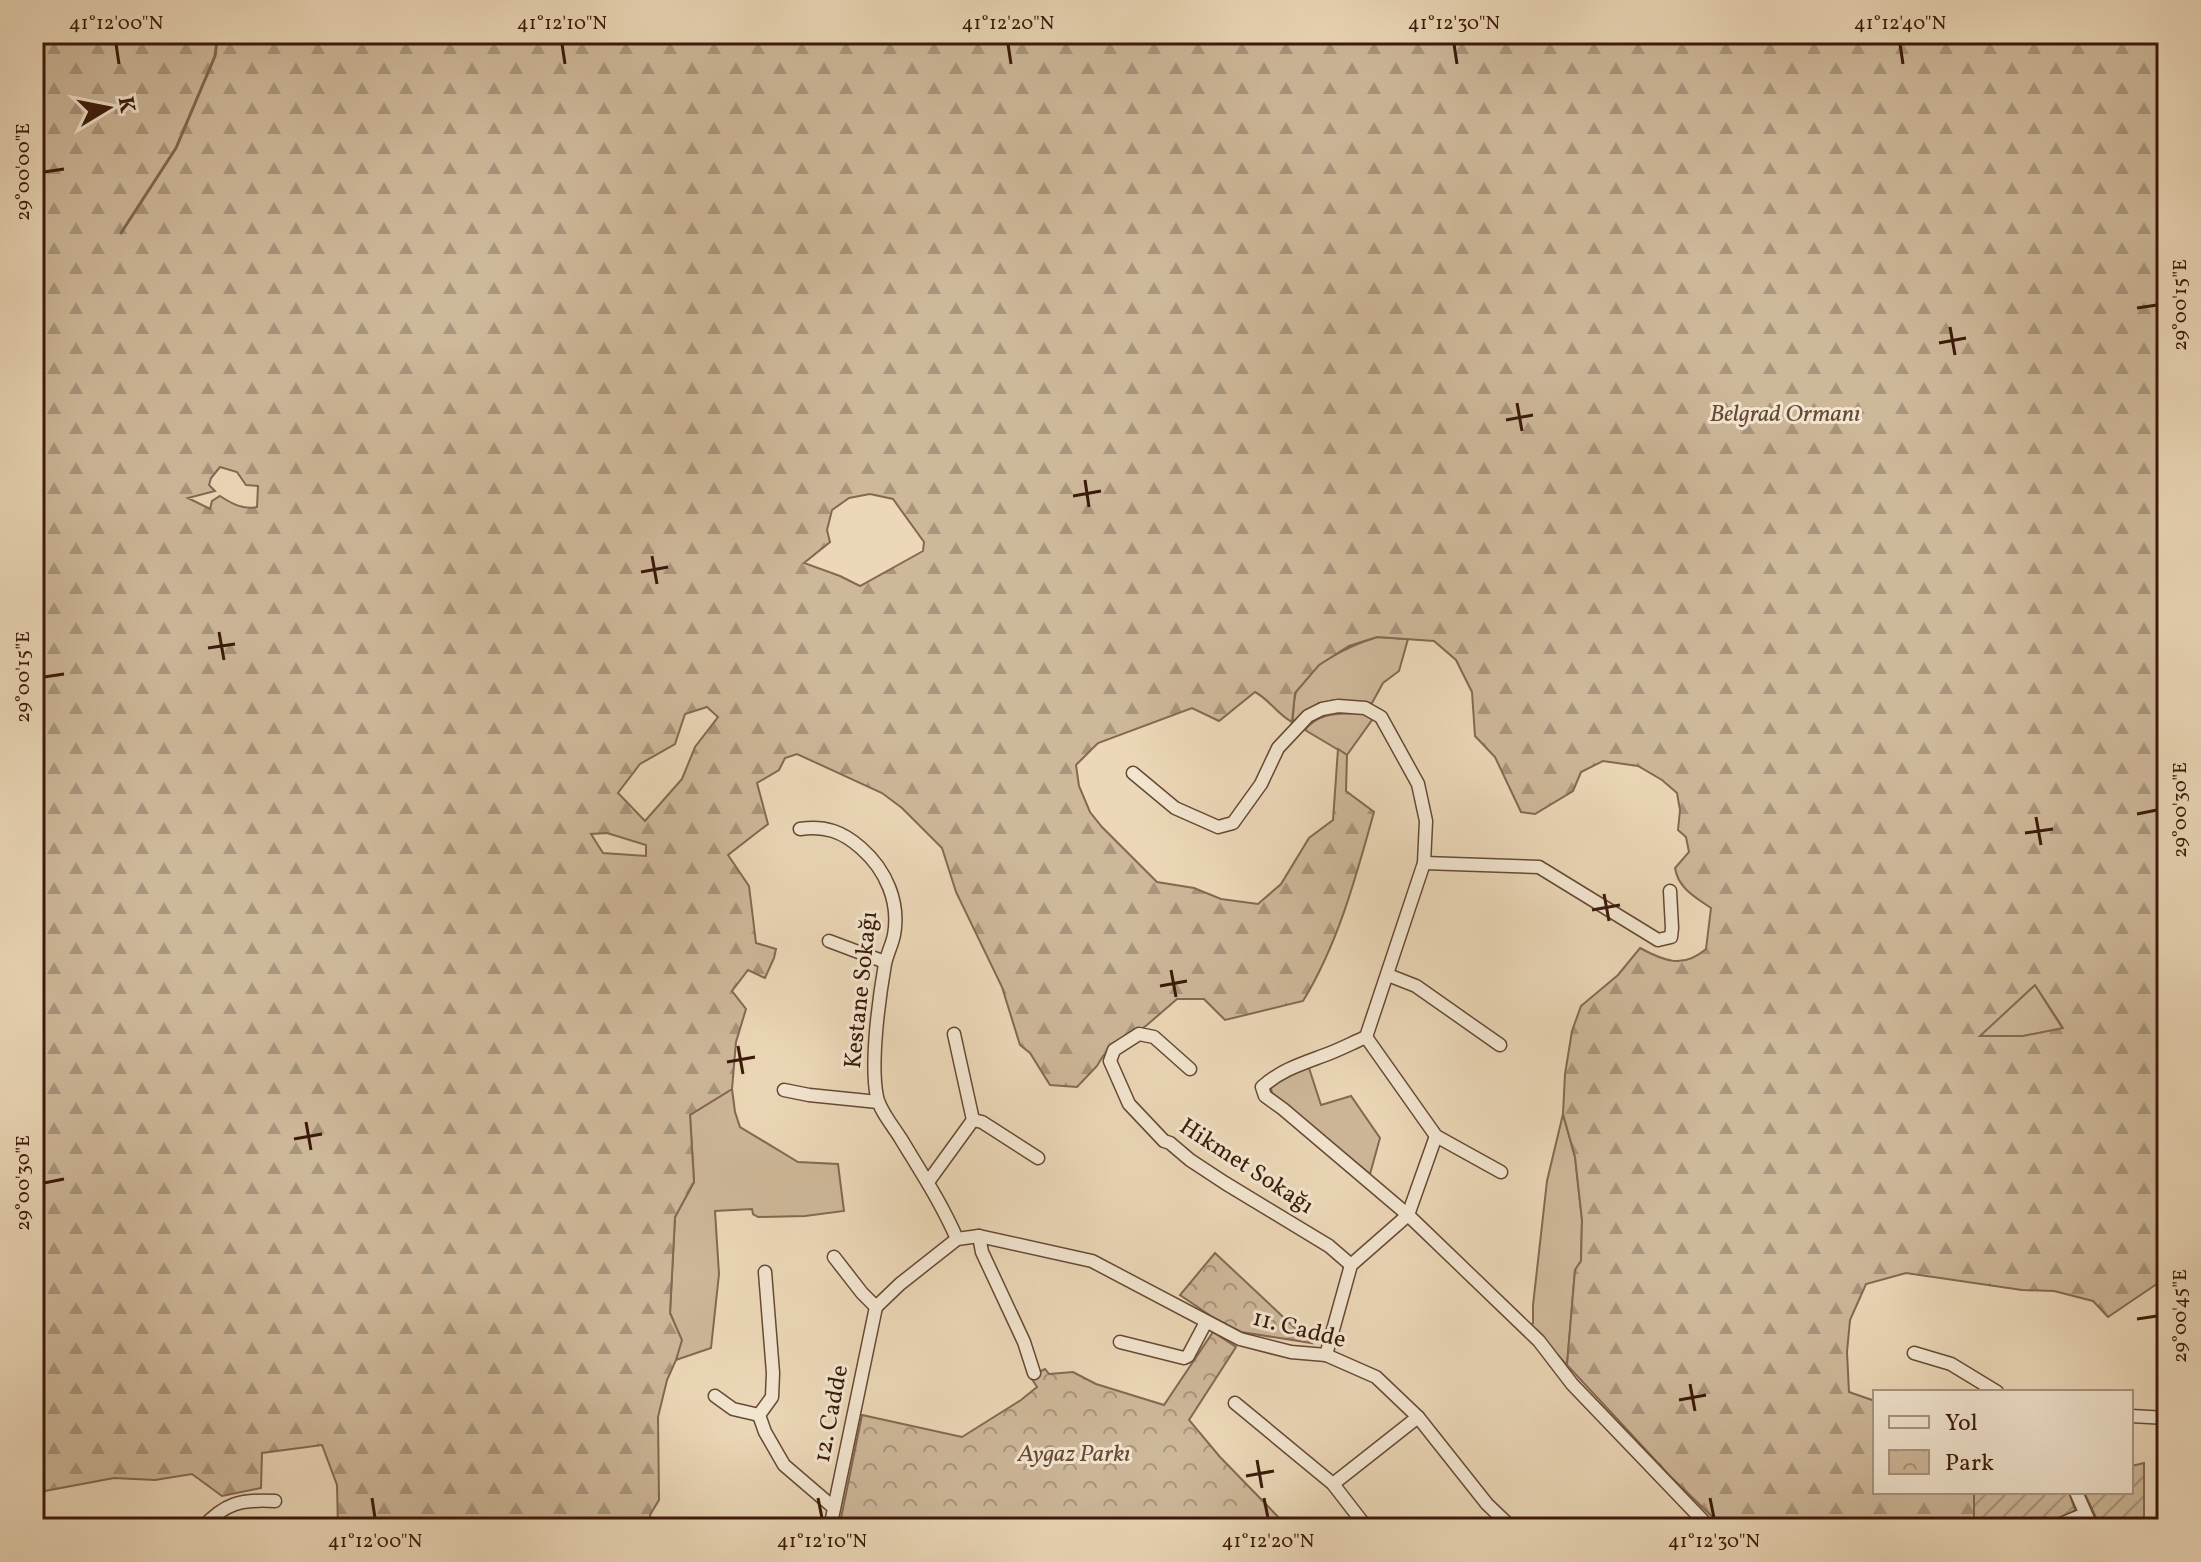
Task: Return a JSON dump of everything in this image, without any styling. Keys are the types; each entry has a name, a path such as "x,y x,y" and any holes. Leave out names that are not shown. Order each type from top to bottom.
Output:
{"street":[{"path":"1133,773 1175,808 1218,827 1233,823 1261,784 1278,748 1308,716 1338,706 1365,708 1381,717 1418,784 1426,821 1424,863 1366,1037 1291,1066 1272,1077 1262,1087 1265,1096 1408,1215 1539,1341 1572,1384 1710,1528"},
{"name":"Kestane Sokağı","path":"800,829 812,827 839,832 868,854 890,886 895,908 894,935 885,962 878,1023 875,1068 878,1102 928,1182 957,1239"},
{"path":"1424,863 1539,867 1658,940 1671,937 1670,891"},
{"path":"829,941 885,962"},
{"path":"1388,975 1416,986 1500,1045"},
{"path":"928,1182 973,1120 954,1034"},
{"name":"Hikmet Sokağı","path":"1190,1069 1154,1037 1139,1034 1114,1050 1110,1061 1129,1104 1164,1141 1329,1246 1351,1265"},
{"path":"1366,1037 1436,1136 1501,1172"},
{"path":"784,1090 878,1102"},
{"path":"973,1120 982,1122 1038,1158"},
{"path":"1326,1355 1351,1265 1408,1215 1436,1136"},
{"path":"834,1257 876,1307 957,1239 979,1236 982,1252 1024,1342 1034,1373"},
{"name":"11. Cadde","path":"979,1236 1092,1261 1240,1339 1291,1352 1326,1355 1376,1377 1418,1417 1487,1504 1512,1528"},
{"path":"759,1415 772,1397 765,1272"},
{"name":"12. Cadde","path":"830,1528 876,1307"},
{"path":"1120,1342 1184,1358 1206,1322"},
{"path":"1914,1353 1951,1364 1994,1390"},
{"path":"715,1396 733,1409 759,1415"},
{"path":"1235,1403 1333,1484 1367,1528"},
{"path":"759,1415 784,1465 833,1507"},
{"path":"2133,1416 2167,1418"},
{"path":"1333,1484 1418,1417"},
{"path":"2077,1494 2092,1528"},
{"path":"202,1528 214,1515 232,1504 254,1500 275,1501"},
{"path":"2051,1528 2085,1514"}],"green space":[{"name":"Belgrad Ormanı","path":"34,34 2167,34 2167,1277 2108,1317 2093,1301 2054,1291 2022,1290 1906,1273 1866,1284 1850,1320 1847,1352 1849,1392 1873,1400 1873,1494 1974,1494 1974,1518 1970,1528 1724,1528 1670,1476 1567,1365 1575,1270 1581,1261 1582,1220 1575,1157 1563,1114 1572,1031 1581,1006 1618,975 1640,948 1673,961 1689,959 1706,949 1711,908 1688,891 1677,875 1675,868 1689,852 1686,837 1678,830 1680,810 1677,793 1662,780 1638,766 1603,761 1581,772 1573,791 1535,814 1521,812 1495,757 1475,736 1472,692 1456,660 1434,641 1377,637 1349,646 1319,665 1295,693 1292,722 1255,692 1219,721 1192,708 1098,743 1076,765 1079,786 1090,812 1157,882 1194,888 1221,899 1258,904 1281,884 1309,838 1333,820 1338,749 1347,755 1346,791 1374,812 1336,933 1303,1001 1225,1020 1204,999 1177,999 1103,1056 1077,1087 1050,1085 1030,1053 1020,1045 1002,987 956,892 942,848 902,808 882,793 797,754 785,758 779,770 757,783 768,824 728,855 749,886 756,943 776,949 765,978 748,970 732,991 746,1009 736,1042 732,1089 690,1115 694,1182 675,1217 670,1313 682,1340 667,1380 658,1417 659,1500 650,1515 652,1528 338,1528 337,1485 322,1445 262,1453 261,1488 222,1496 192,1474 155,1480 114,1478 34,1493","holes":["220,467 237,472 246,485 258,486 257,507 238,506 220,496 212,501 210,509 188,498 215,491 209,485","870,494 893,499 924,542 923,551 860,586 804,563 830,542 827,530 832,510 849,498","707,707 718,717 695,747 682,779 645,821 618,793 640,764 675,744 685,714","607,833 646,845 646,856 603,853 591,834","2035,985 2063,1028 2023,1036 1980,1036"]},
{"path":"1377,637 1408,639 1399,671 1383,683 1372,703 1335,700 1319,703 1292,722 1295,696 1306,676 1328,659"},
{"path":"1370,714 1372,720 1347,755 1305,730 1317,719"},
{"path":"2035,985 2063,1029 2023,1036 1979,1036"},
{"path":"1308,1065 1321,1105 1351,1096 1380,1138 1370,1174 1272,1094 1271,1088 1280,1080"},
{"path":"732,1089 740,1127 798,1162 838,1164 844,1211 758,1217 752,1209 715,1211 719,1274 711,1348 676,1360 681,1340 670,1313 675,1217 694,1182 690,1115"},
{"path":"1563,1114 1575,1157 1582,1220 1581,1261 1575,1270 1567,1365 1530,1326 1533,1323 1547,1181"},
{"path":"1215,1253 1311,1343 1241,1332 1180,1295"},
{"name":"Aygaz Parkı","path":"1213,1332 1236,1347 1189,1420 1289,1528 839,1528 862,1415 962,1437 1037,1387 1030,1376 1045,1369 1049,1374 1073,1372 1096,1384 1164,1405"},
{"path":"2144,1463 2144,1528 2101,1528 2085,1494 2133,1494 2133,1466"},
{"path":"1974,1494 2070,1494 2075,1510 2064,1518 2039,1527 1970,1528 1974,1518"}],"waterway":[{"path":"121,233 176,148 215,56 218,34"}]}
